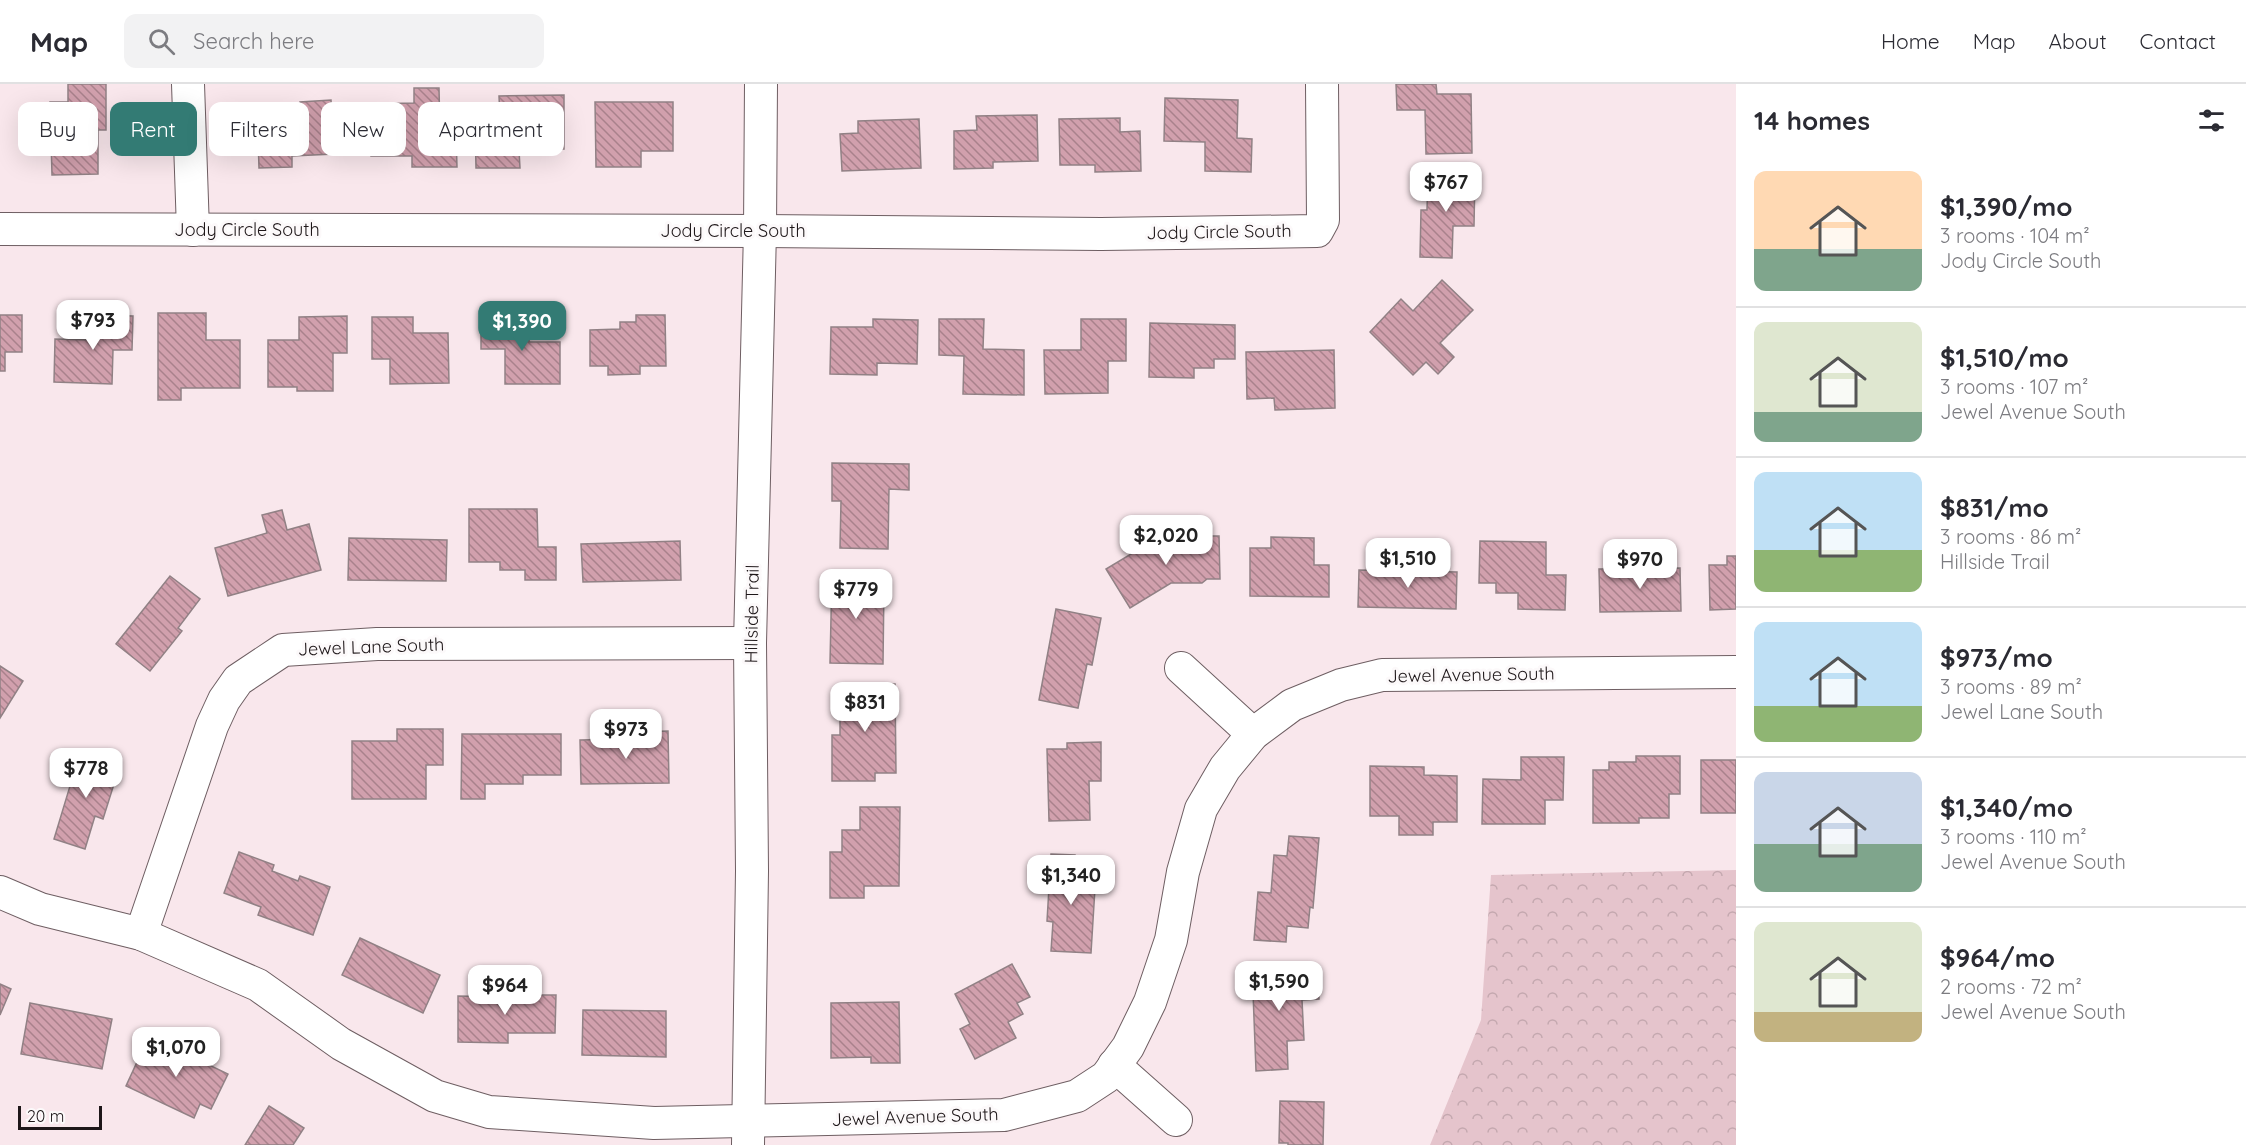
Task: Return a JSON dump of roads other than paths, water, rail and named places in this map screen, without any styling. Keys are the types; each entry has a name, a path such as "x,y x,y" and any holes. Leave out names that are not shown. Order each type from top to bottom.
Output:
{"street":[{"path":"188,84 193,230"},
{"name":"Hillside Trail","path":"748,1133 752,871 750,643 760,231 761,84"},
{"name":"Jody Circle South","path":"0,229 1101,234 1317,231 1323,220 1322,84"},
{"name":"Jewel Lane South","path":"141,934 212,726 224,700 238,680 283,650 377,644 750,643"},
{"path":"1181,668 1253,734"},
{"name":"Jewel Avenue South","path":"0,892 40,909 141,934 258,985 341,1044 435,1096 489,1112 654,1122 748,1133 1004,1115 1077,1096 1106,1077 1128,1047 1150,1002 1171,940 1183,872 1201,809 1225,768 1253,734 1292,705 1341,685 1382,675 1736,672"},
{"path":"1114,1065 1176,1120"}]}
